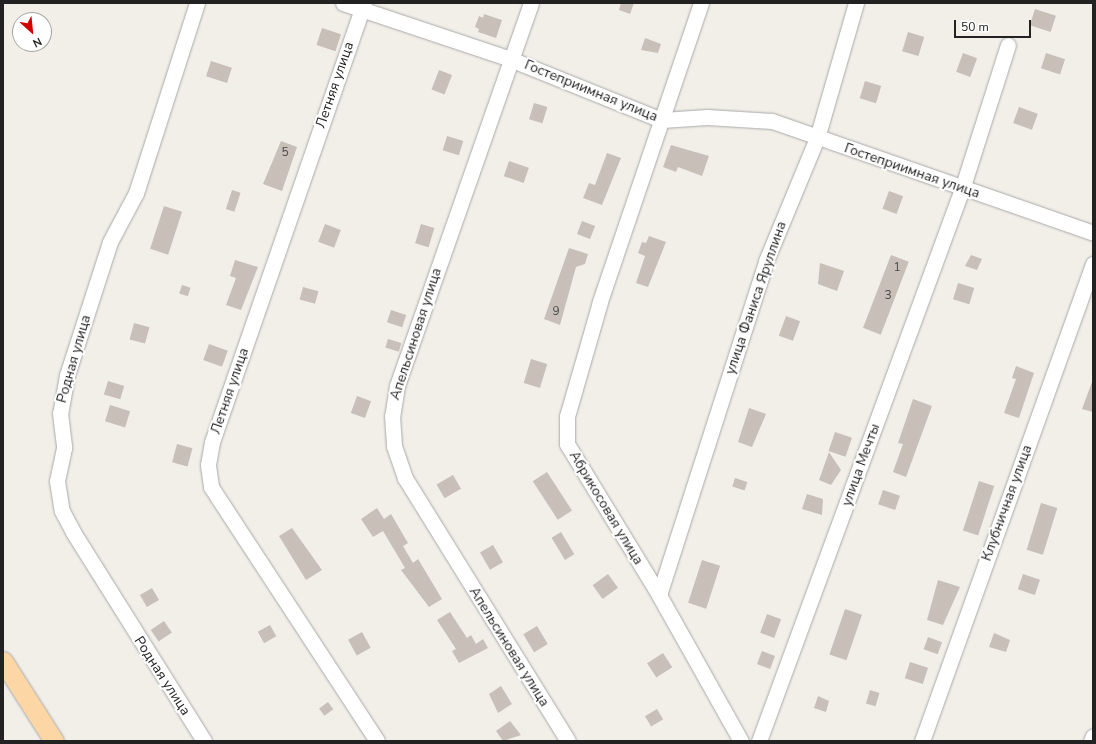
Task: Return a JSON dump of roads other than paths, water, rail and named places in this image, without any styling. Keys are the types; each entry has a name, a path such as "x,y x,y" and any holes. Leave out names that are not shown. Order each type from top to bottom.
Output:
{"main road":[{"path":"3,661 54,741"}],"street":[{"name":"Родная улица","path":"197,3 136,193 110,242 67,375 60,413 64,448 57,481 62,511 73,532 204,741"},
{"name":"Гостеприимная улица","path":"343,3 362,6 510,59 662,120 707,118 772,122 962,189 1093,233"},
{"name":"Апельсиновая улица","path":"531,3 510,59 397,386 392,416 394,446 405,478 568,741"},
{"name":"Абрикосовая улица","path":"701,3 577,379 567,416 567,444 659,594 741,741"},
{"name":"улица Фаниса Яруллина","path":"659,594 766,261 817,138 856,3"},
{"name":"Летняя улица","path":"362,6 212,442 208,465 211,487 377,741"},
{"name":"улица Мечты","path":"760,741 962,189 1008,45"},
{"name":"Клубничная улица","path":"922,741 1093,264"},
{"path":"1091,741 1093,736"}]}
